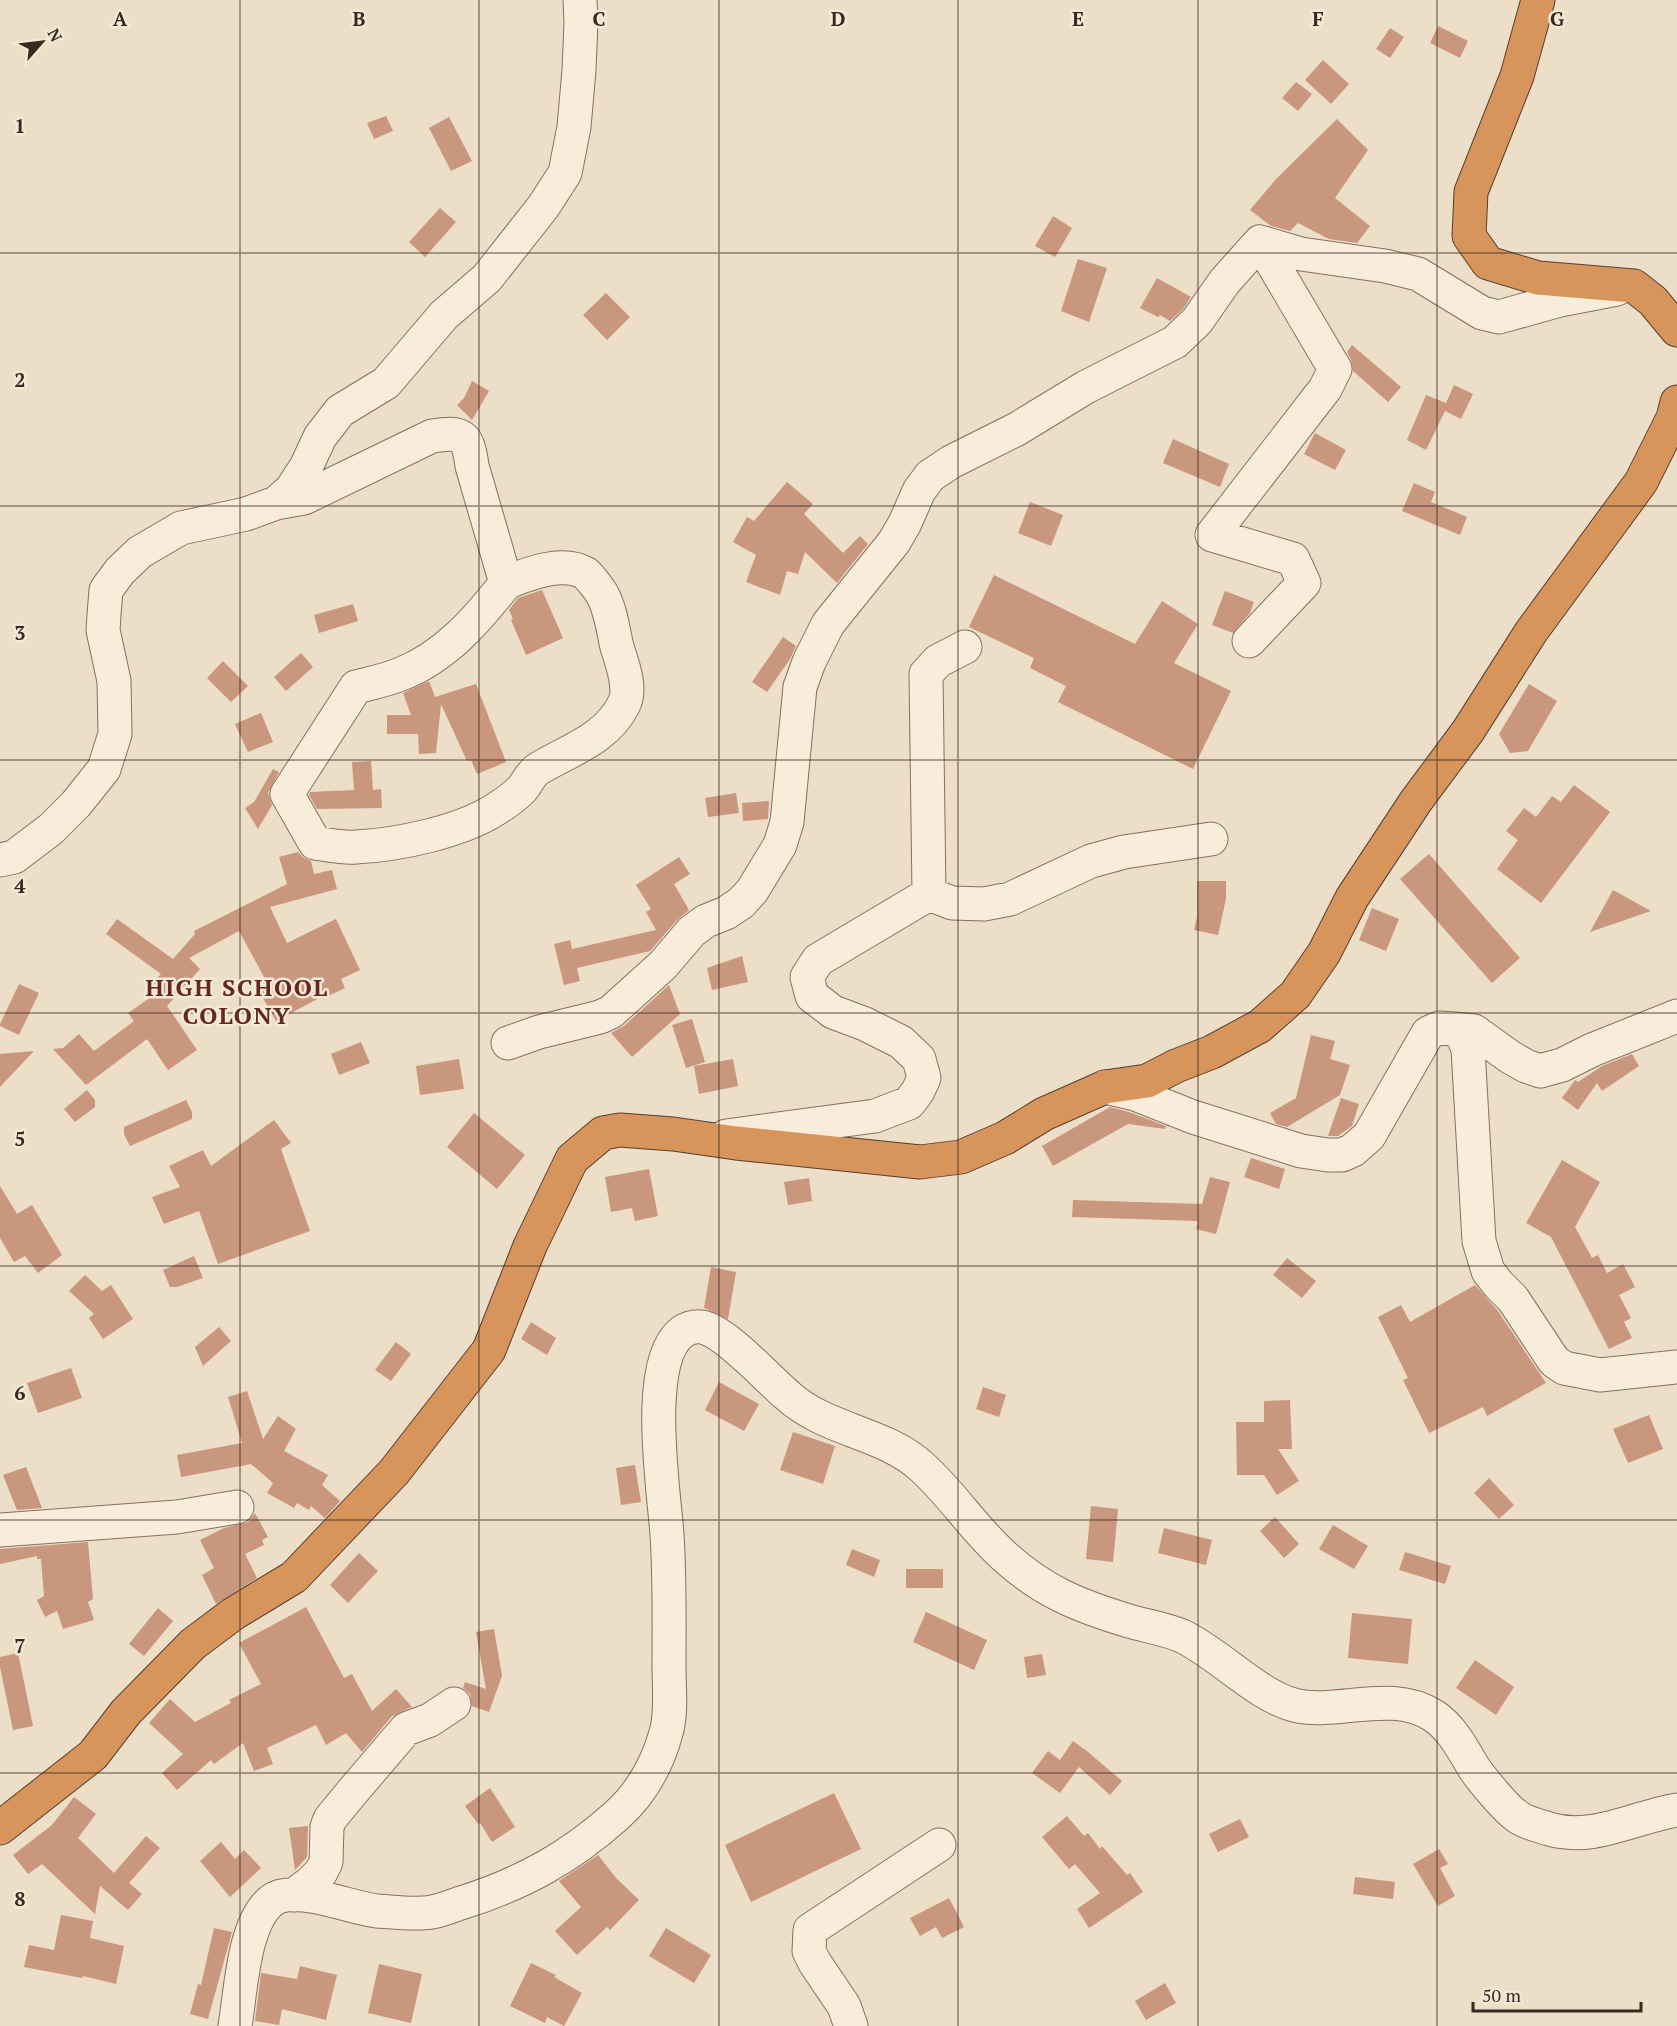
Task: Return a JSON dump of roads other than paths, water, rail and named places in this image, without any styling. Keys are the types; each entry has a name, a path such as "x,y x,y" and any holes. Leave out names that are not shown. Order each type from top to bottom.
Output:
{"highway":[{"path":"1538,0 1517,76 1471,192 1469,236 1488,263 1538,278 1634,286 1653,301 1677,330"},
{"path":"0,1828 93,1755 126,1712 193,1644 233,1614 294,1577 394,1472 489,1350 530,1246 572,1159 603,1133 620,1130 673,1134 920,1162 961,1157 1005,1138 1044,1114 1105,1087 1147,1081 1176,1066 1212,1052 1260,1026 1295,995 1324,953 1352,898 1416,801 1468,730 1531,632 1641,482 1672,418 1677,402"}],"street":[{"path":"276,503 291,490 306,467 320,436 340,411 386,383 444,315 487,278 543,207 565,172 574,127 579,70 580,0"},
{"path":"1260,242 1301,254 1385,266 1418,274 1482,313 1499,317 1560,300 1634,286"},
{"path":"1249,641 1304,583 1293,559 1212,535 1325,389 1335,369 1260,242"},
{"path":"508,1043 611,1012 663,965 692,931 741,903 752,891 780,845 787,822 800,687 809,662 828,624 894,542 919,491 930,476 951,462 1017,429 1086,387 1175,342 1197,321 1225,281 1260,242"},
{"path":"0,860 14,857 51,829 76,804 104,768 115,734 114,681 103,630 106,590 120,571 140,552 181,528 246,514 276,503 304,498 432,436 452,433 462,436 470,449 472,466 506,583"},
{"path":"550,569 585,574 591,580 602,594 610,616 625,677 627,688 625,702 616,717 592,741 535,771 521,791 494,810 455,828 408,840 355,847 315,843 287,794 356,687 401,674 437,655 463,632 506,583 531,572 550,569"},
{"path":"929,894 926,674 938,661 965,647"},
{"path":"929,894 952,903 984,904 1010,899 1090,861 1124,852 1211,839"},
{"path":"706,1139 874,1116 909,1103 924,1078 919,1059 901,1042 865,1024 833,1012 812,996 807,977 818,960 929,894"},
{"path":"1105,1087 1135,1094 1193,1117 1302,1151 1342,1155 1353,1150 1369,1136 1428,1033 1439,1028 1474,1031 1510,1057 1540,1071 1562,1065 1592,1050 1677,1016"},
{"path":"1454,1029 1463,1037 1468,1049 1479,1241 1488,1271 1513,1299 1554,1361 1564,1368 1600,1374 1677,1367"},
{"path":"235,2026 248,1946 258,1918 273,1899 289,1894 375,1911 432,1912 532,1876 586,1840 616,1816 637,1795 653,1769 668,1727 670,1600 659,1404 663,1365 671,1344 683,1330 695,1326 707,1328 724,1339 793,1401 812,1414 899,1450 919,1463 973,1525 1001,1553 1031,1580 1059,1597 1097,1611 1178,1634 1203,1648 1261,1689 1299,1707 1377,1703 1408,1706 1435,1716 1461,1743 1477,1773 1519,1818 1554,1831 1579,1833 1606,1830 1677,1810"},
{"path":"0,1530 177,1517 237,1507"},
{"path":"294,1895 321,1872 326,1862 327,1827 330,1819 347,1797 406,1729 430,1720 454,1704"},
{"path":"851,2026 844,2006 809,1951 810,1930 939,1845"}],"district":[{"name":"HIGH SCHOOL COLONY","path":"237,1002"}]}
